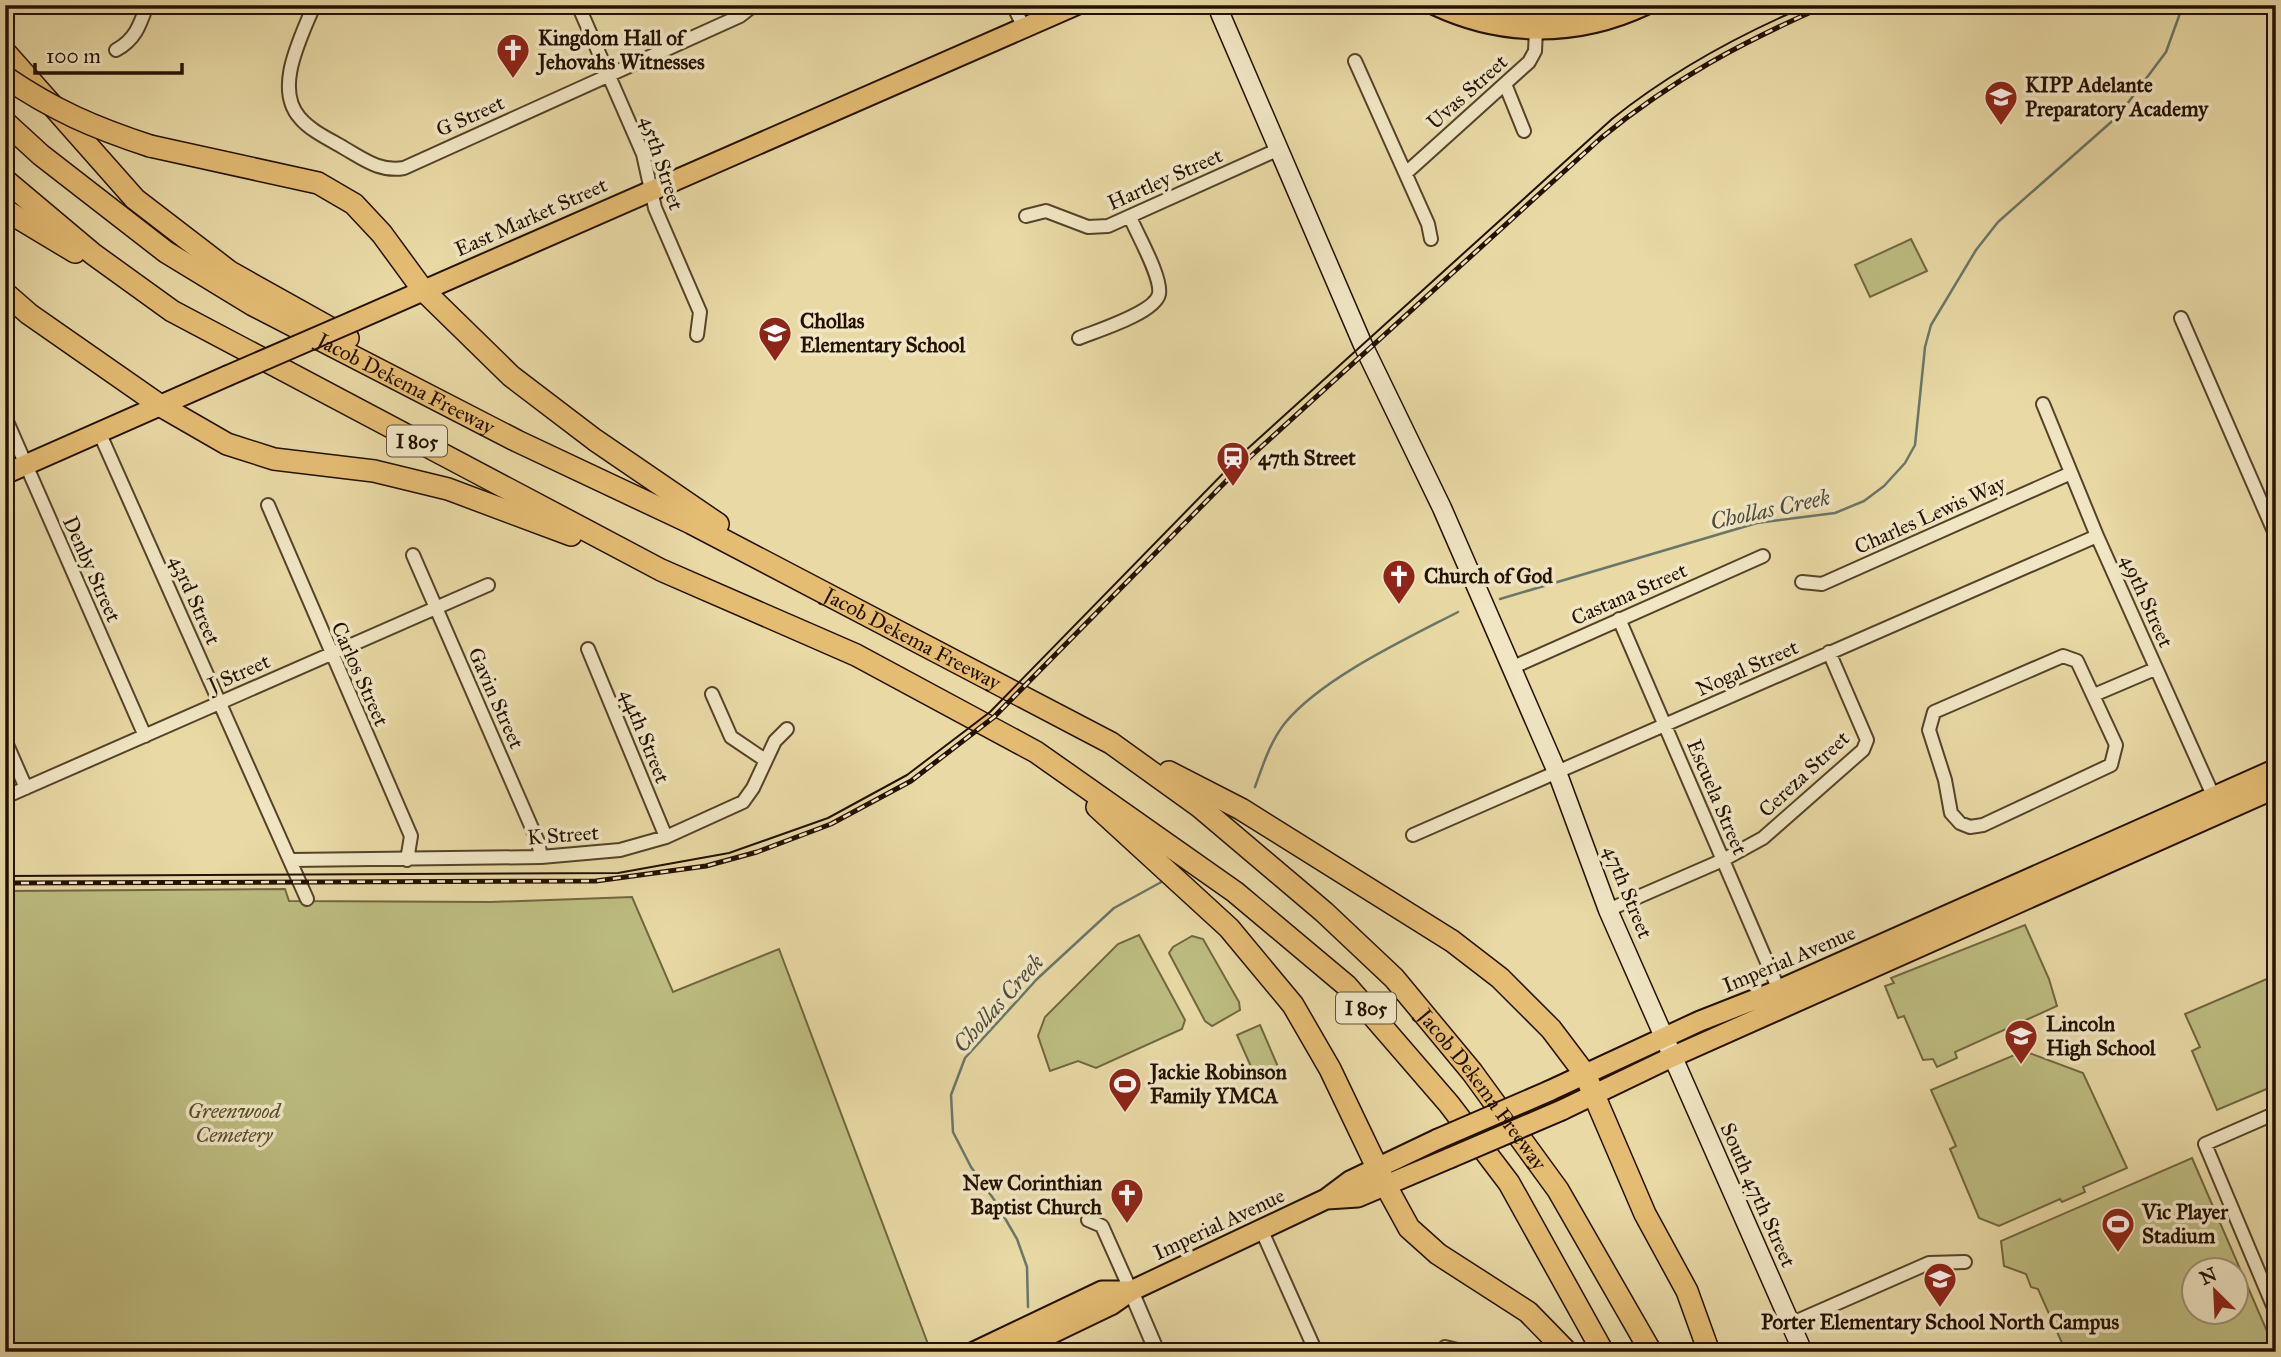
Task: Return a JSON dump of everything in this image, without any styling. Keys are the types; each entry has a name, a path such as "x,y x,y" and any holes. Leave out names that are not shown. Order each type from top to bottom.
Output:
{"highway":[{"path":"5,52 135,199 230,272 396,364 517,441"},
{"path":"5,77 41,102 92,127 150,146 318,183 355,204 382,234 423,290 511,376 584,432 809,586"},
{"name":"Jacob Dekema Freeway","path":"5,122 41,155 177,258 253,305 517,441 691,523 1111,743 1200,807 1324,912 1394,978 1472,1072 1558,1190 1651,1352"},
{"name":"Jacob Dekema Freeway","path":"5,180 93,254 172,311 661,570 856,655 1036,752 1235,892 1347,986 1449,1104 1508,1184 1603,1352"},
{"path":"5,210 172,311"},
{"path":"5,293 29,314 161,406 227,444 274,458 374,471 448,489 661,570"},
{"path":"1111,743 1241,808 1452,941 1500,978 1543,1021 1585,1074 1645,1214 1687,1292 1709,1352"},
{"path":"1036,752 1229,928 1270,975 1293,1005 1330,1069 1409,1228 1438,1254 1528,1312 1567,1352"}],"main road":[{"name":"East Market Street","path":"5,474 1076,5"},
{"path":"1436,5 1461,18 1504,28 1536,30 1592,25 1645,5"},
{"path":"1477,5 1500,13 1536,16 1607,6"},
{"path":"1536,30 1539,24 1587,18 1607,6"},
{"name":"47th Street","path":"1216,8 1363,345 1442,508 1557,772 1608,910 1672,1057"},
{"name":"Imperial Avenue","path":"1013,1352 1111,1305 1131,1291 1326,1199 1382,1177 1450,1158 1593,1096 2217,805 2276,769"},
{"name":"Imperial Avenue","path":"1382,1177 1438,1139 1664,1037 2217,805 2276,788"},
{"name":"South 47th Street","path":"1672,1057 1803,1352"},
{"name":"Imperial Avenue","path":"974,1352 1102,1291 1131,1291"}],"street":[{"path":"116,50 128,43 136,33 147,5"},
{"name":"G Street","path":"314,5 295,53 290,76 290,97 298,116 311,128 377,167 391,170 404,168 610,77 740,16 754,5"},
{"name":"45th Street","path":"578,5 643,154 655,208 700,312 697,335"},
{"path":"1013,5 1024,28"},
{"name":"Uvas Street","path":"1406,173 1528,62 1535,51 1536,30"},
{"path":"1355,61 1428,224 1431,239"},
{"path":"1505,83 1524,131"},
{"name":"Hartley Street","path":"1026,216 1046,211 1088,227 1108,226 1277,150"},
{"path":"1079,338 1149,308 1159,296 1158,282 1130,217"},
{"path":"2181,318 2276,536"},
{"name":"49th Street","path":"2043,404 2097,536 2217,805"},
{"name":"Denby Street","path":"5,417 145,736"},
{"name":"43rd Street","path":"99,432 307,899"},
{"name":"Charles Lewis Way","path":"1802,582 1822,584 2071,473"},
{"name":"Carlos Street","path":"268,505 330,654 411,836 407,860"},
{"name":"Nogal Street","path":"1413,835 2097,536"},
{"name":"Gavin Street","path":"412,555 538,842 541,858"},
{"name":"Castana Street","path":"1511,668 1763,556"},
{"name":"J Street","path":"5,797 488,585"},
{"name":"Escuela Street","path":"1619,619 1779,990"},
{"name":"44th Street","path":"588,649 666,837"},
{"name":"Cereza Street","path":"1608,910 1723,860 1763,838 1863,750 1867,740 1829,652"},
{"path":"2063,656 2077,661 2094,695 2116,745 2116,757 2105,770 1983,825 1970,827 1960,823 1951,813 1945,779 1929,730 1930,719 1941,707 2063,656"},
{"path":"2094,695 2155,668"},
{"path":"712,694 732,737 765,760"},
{"name":"K Street","path":"291,860 541,858 620,850 666,837 743,802 753,788 775,741 787,729"},
{"path":"5,740 26,788"},
{"path":"2276,1113 2205,1144 2276,1313"},
{"path":"1088,1220 1101,1226 1157,1352"},
{"path":"1261,1229 1316,1352"},
{"path":"1790,1324 1929,1263 1965,1262"},
{"path":"1445,1347 1466,1352"}],"green space":[{"path":"1911,239 1927,271 1870,297 1855,265"},
{"name":"Greenwood Cemetery","path":"285,889 289,901 491,902 632,897 673,992 779,949 931,1352 5,1352 5,891"},
{"path":"2025,925 2049,979 2057,1006 1955,1052 1957,1058 1937,1067 1933,1059 1923,1060 1904,1016 1898,1018 1885,986 1894,983 1891,978"},
{"path":"1139,935 1185,1020 1182,1029 1096,1068 1078,1061 1050,1071 1038,1036 1045,1017 1118,944"},
{"path":"1192,936 1203,939 1239,1002 1240,1010 1212,1026 1205,1021 1169,953 1173,947"},
{"path":"2276,975 2276,1085 2217,1110 2192,1051 2200,1047 2185,1014"},
{"path":"1260,1025 1279,1069 1256,1078 1237,1035"},
{"path":"2024,1051 2083,1073 2127,1168 2083,1187 2085,1192 2062,1202 2060,1199 1999,1226 1979,1218 1950,1149 1956,1146 1931,1090"},
{"name":"Vic Player Stadium","path":"2192,1158 2234,1256 2180,1256 2180,1326 2250,1326 2250,1292 2276,1352 2066,1352 2038,1289 2031,1287 2026,1274 2004,1266 2001,1241"}],"waterway":[{"name":"Chollas Creek","path":"1500,599 1757,523 1835,513 1864,501 1884,486 1905,463 1915,445 1925,347 1931,325 1976,250 1998,222 2118,116 2166,52 2183,5"},
{"path":"1255,787 1275,738 1301,706 1342,675 1458,612"},
{"name":"Chollas Creek","path":"1028,1307 1027,1267 1017,1239 971,1167 953,1132 951,1095 965,1058 1037,979 1114,908 1165,880"}],"tram line":[{"path":"5,876 618,873 729,853 828,818 907,775 990,712 1245,451 1612,119 1658,85 1706,55 1809,5"}],"railway":[{"path":"5,883 596,881 706,866 757,852 831,824 911,781 994,717 1250,457 1601,138 1709,63 1827,5"}],"place":[{"name":"Kingdom Hall of Jehovahs Witnesses","path":"513,80"},
{"name":"KIPP Adelante Preparatory Academy","path":"2001,127"},
{"name":"Chollas Elementary School","path":"775,363"},
{"name":"47th Street","path":"1233,488"},
{"name":"Church of God","path":"1399,606"},
{"name":"Lincoln High School","path":"2021,1066"},
{"name":"Jackie Robinson Family YMCA","path":"1125,1114"},
{"name":"New Corinthian Baptist Church","path":"1127,1225"},
{"name":"Vic Player Stadium","path":"2118,1254"},
{"name":"Porter Elementary School North Campus","path":"1940,1309"}]}
